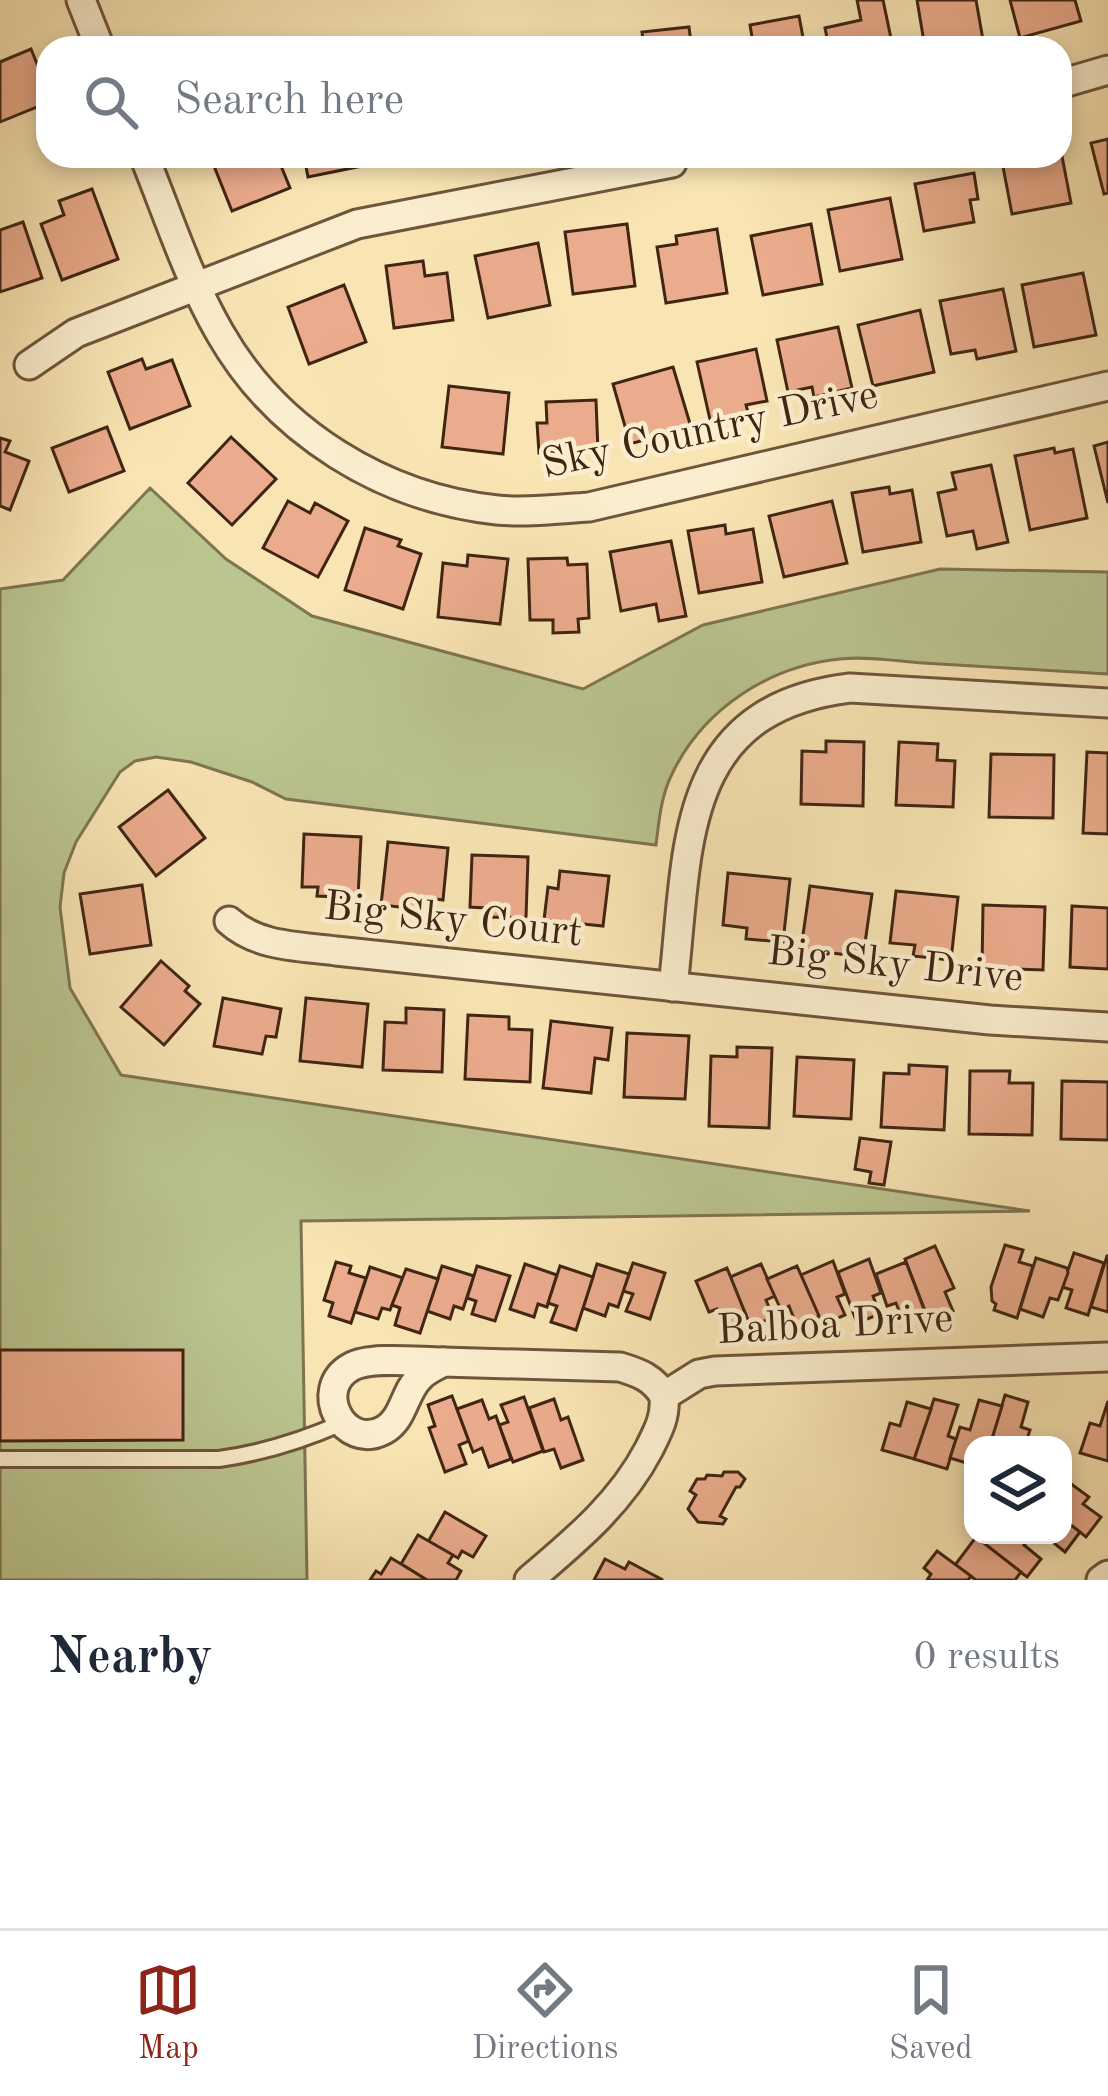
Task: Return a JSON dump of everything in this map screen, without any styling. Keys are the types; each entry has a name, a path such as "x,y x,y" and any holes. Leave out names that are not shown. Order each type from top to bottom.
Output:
{"street":[{"path":"81,0 95,36"},
{"path":"1072,80 1108,70"},
{"name":"Sky Country Drive","path":"149,168 197,287 221,335 251,378 326,447 409,490 454,503 543,511 589,506 1108,386"},
{"path":"29,365 76,333 357,224 647,168"},
{"path":"674,987 690,831 698,800 713,768 760,718 803,697 850,688 1108,703"},
{"name":"Big Sky Court","path":"229,921 260,940 289,945 674,987"},
{"name":"Big Sky Drive","path":"674,987 990,1020 1108,1027"},
{"name":"Balboa Drive","path":"664,1396 699,1374 715,1371 1108,1358"},
{"path":"443,1362 423,1373 386,1430 356,1432 342,1424 334,1410 337,1379 364,1363 443,1362 620,1366 656,1383 664,1396 663,1421 615,1501 529,1580"}],"lane":[{"path":"0,1459 218,1459 296,1443 342,1424"}],"green space":[{"path":"150,488 226,559 312,616 583,689 703,625 940,569 1108,572 1108,674 861,658 788,671 720,711 685,751 665,791 656,845 286,799 191,762 156,757 135,761 120,772 76,842 64,873 60,907 70,988 121,1075 1030,1211 301,1221 307,1580 0,1580 0,589 63,580"}],"building":[{"path":"857,0 883,0 890,36 827,36 825,28 861,20"},
{"path":"917,0 976,0 982,36 923,36"},
{"path":"1010,0 1075,0 1081,21 1019,36"},
{"path":"799,16 803,36 752,36 750,25"},
{"path":"689,27 690,36 642,36 642,32"},
{"path":"31,49 36,61 36,107 0,122 0,62"},
{"path":"1108,139 1108,193 1104,194 1091,143"},
{"path":"215,168 282,168 290,188 232,211"},
{"path":"306,168 352,168 308,177"},
{"path":"1003,168 1064,168 1071,203 1012,214"},
{"path":"974,173 978,199 970,200 974,222 924,231 915,184"},
{"path":"92,189 118,259 62,280 41,224 64,215 59,201"},
{"path":"890,198 902,259 840,271 828,210"},
{"path":"23,222 42,278 0,292 0,230"},
{"path":"627,224 635,286 573,294 565,232"},
{"path":"811,224 822,284 763,295 751,236"},
{"path":"717,229 727,293 666,303 657,247 677,244 676,236"},
{"path":"538,243 550,305 488,318 475,256"},
{"path":"423,261 425,276 447,273 453,320 394,328 386,266"},
{"path":"1083,273 1096,335 1034,347 1022,285"},
{"path":"344,285 366,342 309,364 288,307"},
{"path":"1003,289 1016,351 977,359 975,350 951,354 940,301"},
{"path":"920,310 934,372 873,386 858,325"},
{"path":"838,327 852,388 814,397 812,387 788,392 777,340"},
{"path":"756,349 767,401 746,405 749,416 711,424 697,362"},
{"path":"142,359 146,369 172,360 190,406 130,429 108,372"},
{"path":"673,367 691,427 630,444 613,384"},
{"path":"449,386 509,393 503,454 442,447"},
{"path":"596,400 598,451 539,453 537,423 547,423 546,402"},
{"path":"107,427 124,471 69,492 52,448"},
{"path":"231,437 276,479 232,525 188,483"},
{"path":"0,438 10,441 5,452 29,461 10,510 0,506"},
{"path":"1108,442 1108,503 1094,446"},
{"path":"1054,448 1055,453 1073,449 1087,518 1030,530 1015,456"},
{"path":"991,465 1008,542 977,549 973,531 947,536 938,493 956,489 952,473"},
{"path":"889,487 890,494 912,490 921,542 863,552 852,493"},
{"path":"288,501 310,513 315,503 348,521 318,577 263,548"},
{"path":"832,501 847,563 784,577 769,516"},
{"path":"725,525 726,534 753,529 762,582 699,593 688,531"},
{"path":"365,528 401,540 398,546 421,554 403,609 345,590"},
{"path":"671,541 686,616 659,621 656,604 621,611 610,552"},
{"path":"468,555 508,559 500,624 438,617 443,563 467,566"},
{"path":"567,558 568,565 587,564 589,618 578,619 579,632 553,633 553,620 530,620 528,559"},
{"path":"826,741 864,742 863,806 801,804 802,751 826,752"},
{"path":"899,742 938,744 937,760 955,761 953,807 896,805"},
{"path":"1087,752 1108,753 1108,834 1083,833"},
{"path":"991,754 1054,755 1053,818 989,817"},
{"path":"168,790 205,838 156,876 119,827"},
{"path":"304,834 361,837 358,898 317,896 318,887 302,887"},
{"path":"388,842 448,848 443,900 420,897 419,909 381,905"},
{"path":"472,855 528,857 526,918 485,917 485,908 470,907"},
{"path":"560,871 609,876 603,926 544,920 548,887 558,889"},
{"path":"728,873 790,879 783,942 746,939 747,928 723,925"},
{"path":"142,885 151,945 90,954 80,894"},
{"path":"810,886 872,894 863,957 801,949"},
{"path":"896,891 958,897 951,960 913,956 915,945 890,943"},
{"path":"983,905 1045,907 1043,970 982,968"},
{"path":"1072,906 1108,908 1108,969 1070,967"},
{"path":"161,961 189,986 185,991 200,1004 164,1045 121,1007"},
{"path":"223,998 281,1009 276,1037 266,1036 262,1054 214,1046"},
{"path":"306,998 368,1004 362,1067 300,1061"},
{"path":"406,1008 444,1010 442,1072 383,1070 385,1022 406,1023"},
{"path":"468,1015 509,1017 509,1029 532,1030 530,1082 465,1079"},
{"path":"551,1021 612,1028 608,1060 595,1058 591,1093 543,1088"},
{"path":"627,1033 689,1036 685,1099 624,1097"},
{"path":"737,1047 772,1048 769,1128 709,1126 711,1056 737,1057"},
{"path":"797,1057 854,1060 851,1119 794,1116"},
{"path":"909,1065 947,1067 944,1130 881,1127 884,1073 909,1074"},
{"path":"970,1071 1010,1071 1009,1083 1033,1083 1032,1135 969,1134"},
{"path":"1062,1081 1108,1082 1108,1140 1061,1139"},
{"path":"860,1138 891,1142 884,1185 869,1183 871,1172 855,1169"},
{"path":"1005,1245 1023,1250 1019,1262 1033,1266 1017,1318 994,1310 992,1301 991,1287"},
{"path":"935,1246 954,1288 945,1292 953,1311 929,1321 905,1259"},
{"path":"1074,1253 1104,1263 1088,1315 1066,1308 1072,1290 1062,1287"},
{"path":"1108,1256 1108,1312 1091,1307"},
{"path":"1036,1258 1067,1268 1068,1273 1058,1300 1050,1298 1043,1317 1020,1309"},
{"path":"869,1259 881,1293 873,1296 880,1314 857,1323 838,1272"},
{"path":"833,1261 845,1294 837,1297 845,1315 822,1325 801,1275"},
{"path":"336,1262 366,1278 351,1323 329,1316 333,1303 324,1300"},
{"path":"906,1262 925,1312 903,1321 896,1303 887,1306 876,1274"},
{"path":"633,1263 665,1273 650,1319 626,1311 633,1294 623,1291"},
{"path":"525,1264 557,1275 547,1307 538,1304 534,1317 510,1309"},
{"path":"597,1264 629,1274 618,1307 609,1304 605,1316 583,1308"},
{"path":"761,1264 775,1296 766,1300 773,1317 751,1327 730,1277"},
{"path":"442,1266 474,1276 463,1309 454,1306 450,1319 427,1311"},
{"path":"477,1266 510,1276 495,1321 472,1314 476,1301 467,1298"},
{"path":"560,1266 593,1277 576,1330 551,1322 557,1306 548,1303"},
{"path":"797,1266 819,1316 797,1326 789,1306 781,1310 767,1279"},
{"path":"370,1267 403,1278 390,1310 382,1308 378,1319 355,1312"},
{"path":"727,1268 747,1318 725,1327 717,1309 709,1312 696,1281"},
{"path":"406,1269 438,1279 420,1333 395,1325 400,1308 392,1305"},
{"path":"0,1350 183,1350 183,1440 0,1441"},
{"path":"1005,1395 1028,1402 1021,1427 1030,1430 1028,1436 993,1436"},
{"path":"452,1396 469,1441 459,1445 466,1464 445,1472 429,1428 435,1426 428,1405"},
{"path":"524,1397 543,1451 513,1462 499,1425 508,1422 501,1405"},
{"path":"554,1399 561,1420 568,1417 583,1460 561,1468 554,1449 544,1452 529,1408"},
{"path":"934,1399 958,1405 948,1436 956,1439 947,1469 914,1459"},
{"path":"482,1400 489,1419 496,1416 511,1459 489,1467 482,1448 473,1452 457,1409"},
{"path":"979,1400 1002,1406 993,1436 964,1436 964,1462 950,1458 960,1427 970,1430"},
{"path":"1108,1401 1108,1461 1080,1453 1090,1423 1100,1426"},
{"path":"907,1402 931,1409 914,1459 882,1450 890,1423 900,1426"},
{"path":"738,1472 745,1479 720,1516 726,1519 723,1524 698,1522 688,1509 696,1495 690,1491 697,1479"},
{"path":"1072,1485 1089,1497 1083,1504 1101,1517 1086,1537 1072,1526"},
{"path":"445,1512 486,1536 473,1557 462,1551 458,1558 428,1542"},
{"path":"418,1535 453,1555 448,1563 461,1571 456,1580 427,1580 401,1564"},
{"path":"971,1544 985,1544 1021,1572 1015,1580 976,1580 955,1565"},
{"path":"984,1544 1025,1544 1041,1559 1027,1577"},
{"path":"937,1551 971,1576 968,1580 927,1580 931,1574 924,1568"},
{"path":"391,1558 427,1580 370,1580 376,1571 381,1574"},
{"path":"605,1559 625,1569 629,1562 663,1580 594,1580"}]}
